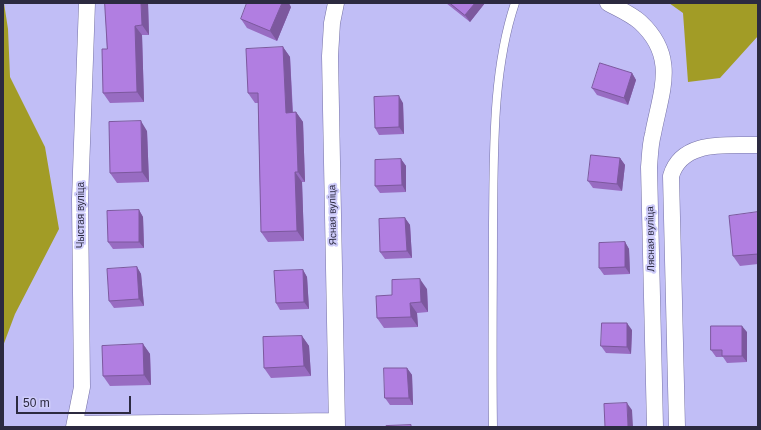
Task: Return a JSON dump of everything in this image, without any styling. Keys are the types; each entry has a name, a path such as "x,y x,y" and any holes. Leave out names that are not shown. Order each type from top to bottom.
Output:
{"street":[{"name":"Чыстая вуліца","path":"74,426 80,400 82,380 80,199 87,3"},
{"name":"Ясная вуліца","path":"336,3 332,23 330,56 337,424"},
{"name":"Лясная вуліца","path":"608,3 639,22 656,42 661,53 664,66 664,81 652,134 649,167 655,427"},
{"name":"Лясная вуліца","path":"677,427 671,176 676,165 684,155 693,150 711,146 758,145"},
{"path":"74,426 337,424"}],"lane":[{"path":"493,427 495,142 500,73 511,15 515,3"}],"shaded area":[{"path":"4,3 8,29 10,77 45,147 59,229 15,314 3,346"},
{"path":"669,3 758,3 758,36 720,78 688,82 683,13"}],"building":[{"path":"105,3 141,3 142,25 135,26 137,92 103,93 102,49 107,49"},
{"path":"247,3 282,3 270,31 241,19"},
{"path":"450,3 475,3 465,15"},
{"path":"283,47 286,113 296,112 298,172 295,172 297,231 261,232 258,93 248,93 246,49"},
{"path":"600,63 632,73 624,98 592,88"},
{"path":"399,96 399,127 375,128 374,97"},
{"path":"141,121 142,172 110,173 109,122"},
{"path":"591,155 620,158 617,184 588,181"},
{"path":"401,159 402,185 375,186 375,160"},
{"path":"139,210 139,242 108,242 107,211"},
{"path":"758,212 758,254 733,256 729,216"},
{"path":"405,218 407,251 380,252 379,219"},
{"path":"625,242 625,267 599,268 599,243"},
{"path":"137,267 139,299 109,301 107,269"},
{"path":"303,270 304,302 276,303 274,271"},
{"path":"420,279 421,302 410,303 411,317 377,318 376,296 392,295 392,280"},
{"path":"602,323 627,323 627,347 601,346"},
{"path":"711,326 742,326 742,356 722,356 722,350 711,350"},
{"path":"302,336 304,366 264,368 263,337"},
{"path":"143,344 144,375 103,376 102,346"},
{"path":"384,368 407,368 409,398 385,398"},
{"path":"627,403 628,427 605,427 604,404"},
{"path":"411,425 411,427 386,427 386,426"}]}
